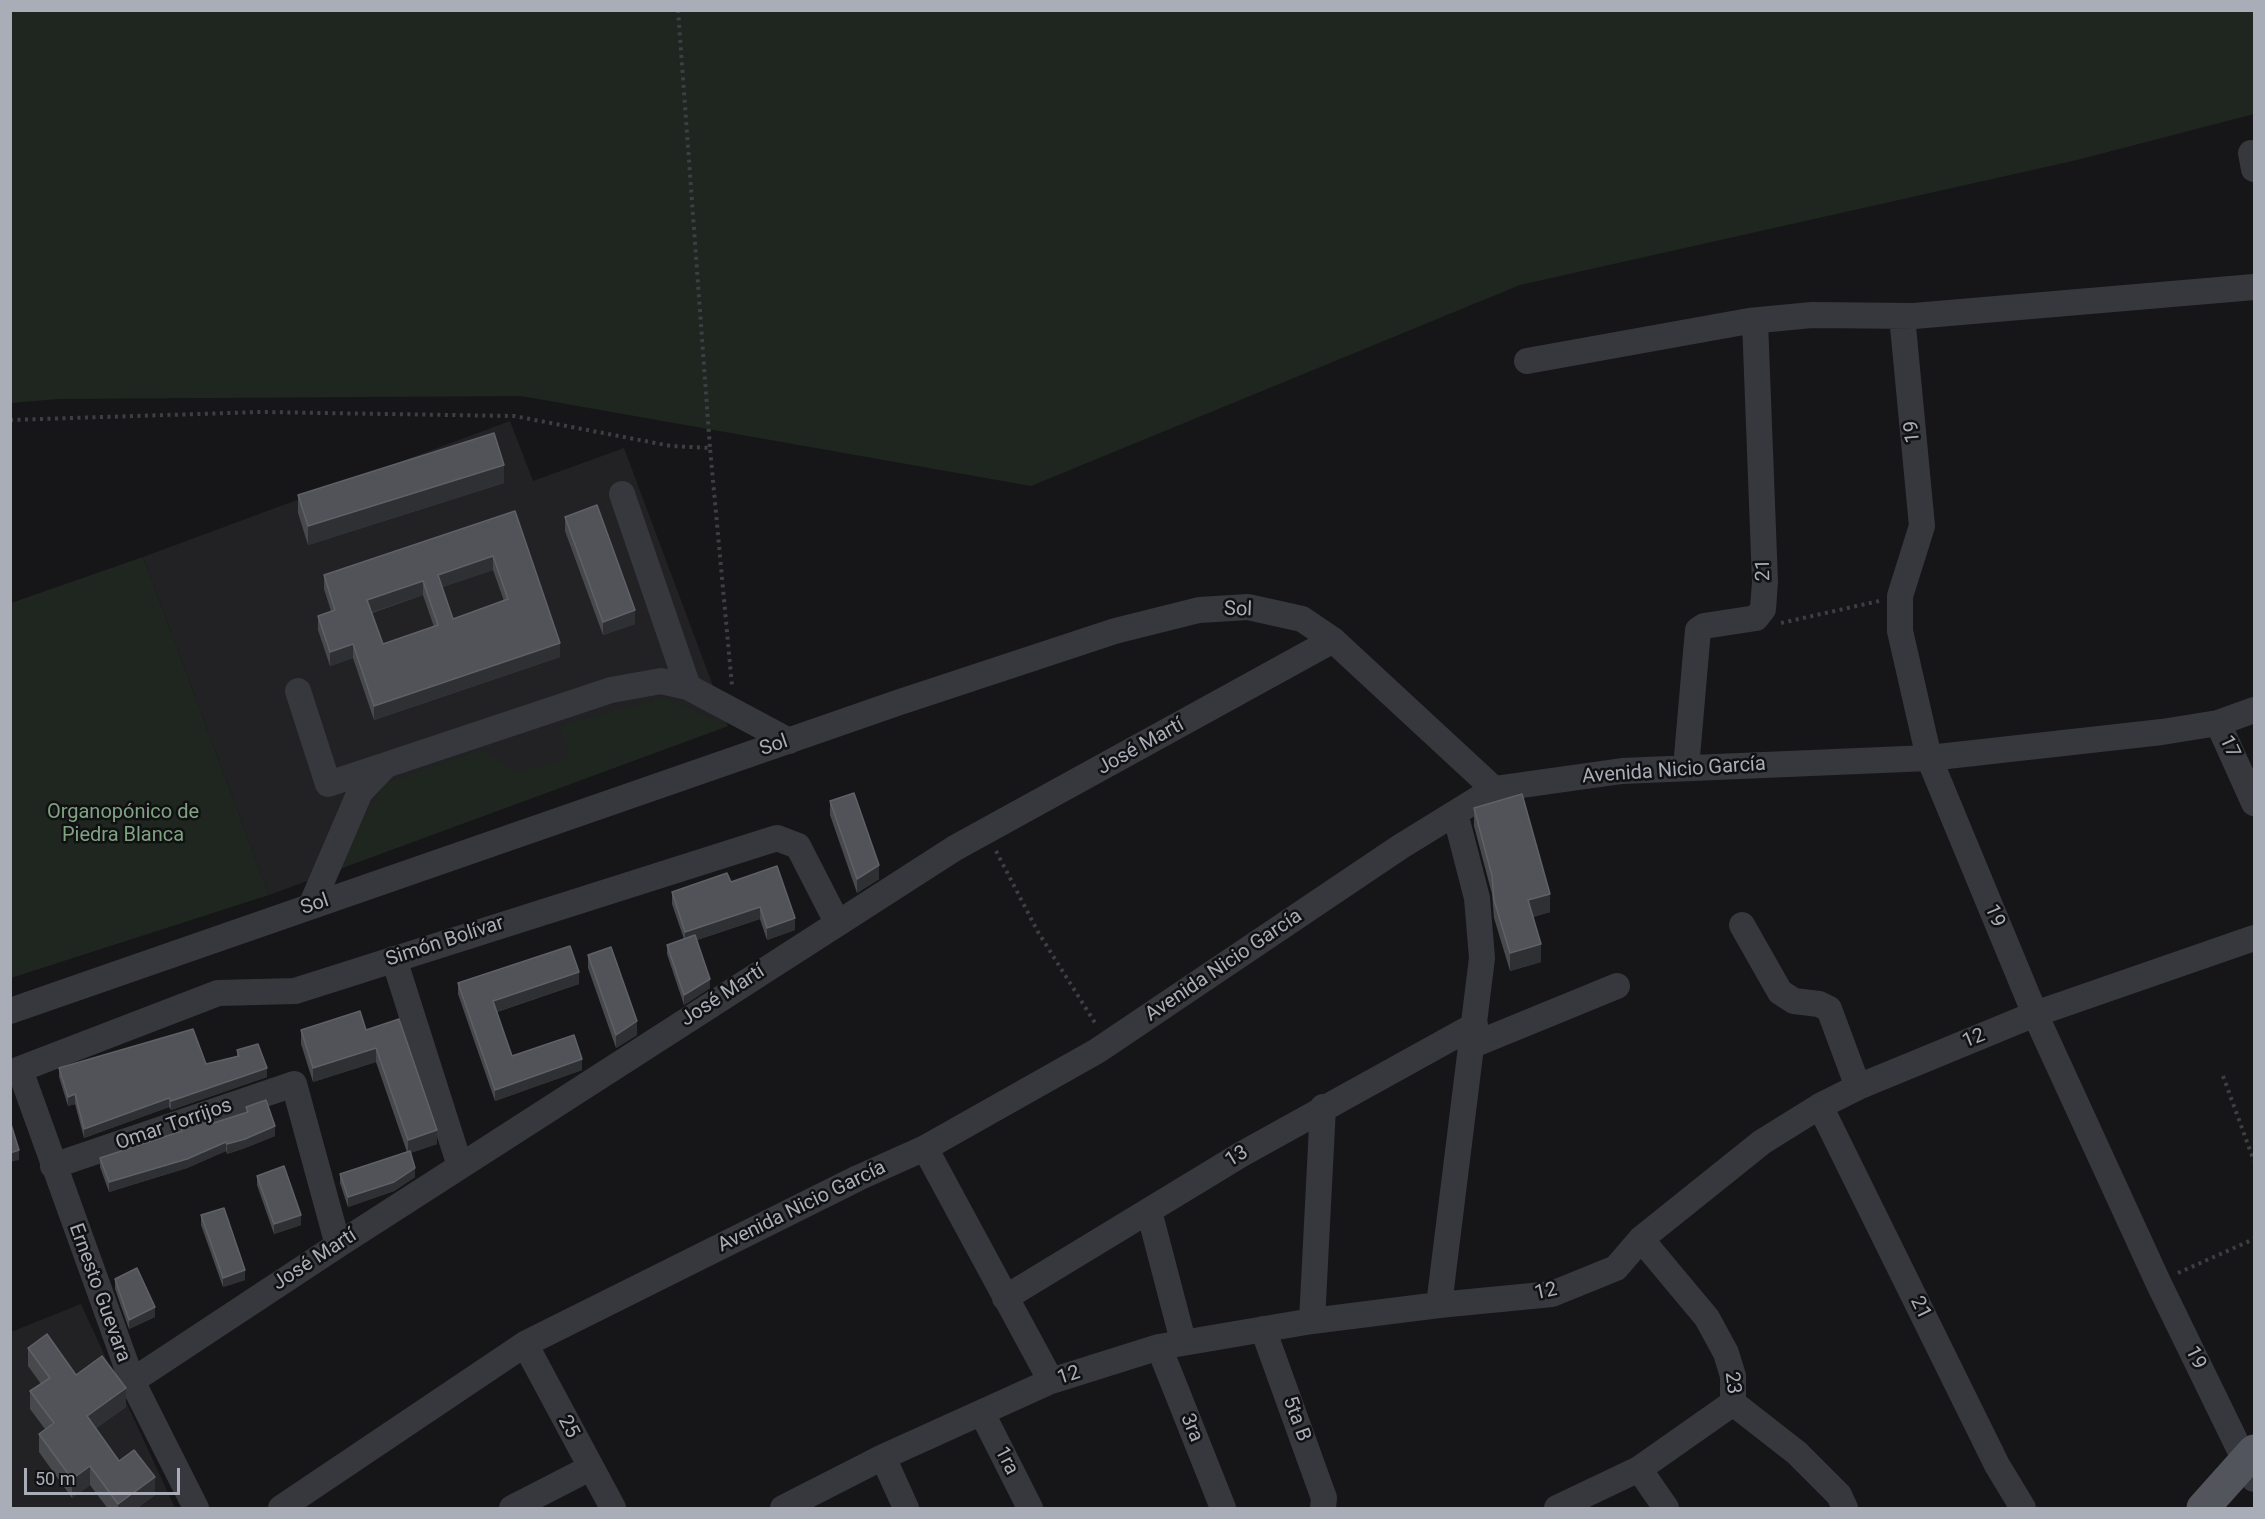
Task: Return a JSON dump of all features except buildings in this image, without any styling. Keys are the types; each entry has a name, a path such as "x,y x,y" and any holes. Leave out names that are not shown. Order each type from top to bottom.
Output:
{"main road":[{"path":"2203,1509 2252,1464"}],"street":[{"path":"1527,361 1755,321 1812,315 1902,316 2254,287"},
{"name":"19","path":"1902,316 1922,526 1900,596 1900,631 1929,758 2035,1014 2158,1282 2252,1464"},
{"name":"21","path":"1755,321 1765,582 1762,609 1756,618"},
{"path":"622,494 688,687"},
{"name":"Sol","path":"10,1011 789,741 1116,631 1199,610 1248,607 1302,620 1333,640 1494,789"},
{"path":"1686,768 1698,630 1704,626 1756,618"},
{"name":"José Martí","path":"132,1381 338,1245 955,848 1333,640"},
{"path":"298,691 328,784 611,690 661,681 688,687 789,741"},
{"name":"Avenida Nicio García","path":"281,1509 525,1344 858,1178 925,1148 1108,1044 1494,789 1622,771 1929,758 2162,732 2218,723 2254,710"},
{"name":"17","path":"2218,723 2254,803"},
{"path":"311,906 360,792 386,765"},
{"path":"1439,1305 1482,958 1477,898 1455,813"},
{"name":"Simón Bolívar","path":"15,1071 218,993 295,991 777,838 798,846 837,922"},
{"path":"1742,926 1780,992 1794,1001 1820,1004 1829,1009 1858,1087"},
{"name":"12","path":"795,1506 883,1456 1051,1381 1171,1344 1312,1321 1552,1294 1616,1268 1641,1239 1762,1142 1820,1106 1858,1087 2035,1014 2254,938"},
{"path":"394,959 460,1166"},
{"name":"13","path":"1005,1298 1323,1107 1474,1035 1617,986"},
{"name":"Ernesto Guevara","path":"15,1071 53,1166 132,1381 196,1509"},
{"name":"Omar Torrijos","path":"53,1166 294,1084 338,1245"},
{"name":"21","path":"1820,1106 1997,1465 2023,1509"},
{"path":"1312,1321 1323,1107"},
{"path":"925,1148 1051,1381"},
{"name":"3ra","path":"1149,1211 1171,1344 1223,1509"},
{"name":"23","path":"1641,1239 1707,1318 1726,1353 1733,1376 1733,1402 1797,1453 1839,1495 1845,1509"},
{"name":"5ta B","path":"1263,1329 1324,1498 1323,1509"},
{"name":"25","path":"525,1344 613,1509"},
{"path":"1557,1509 1639,1469 1733,1402"},
{"name":"1ra","path":"982,1413 1030,1509"},
{"path":"883,1456 906,1509"},
{"path":"512,1509 590,1468"},
{"path":"1639,1469 1666,1509"}],"path":[{"path":"678,10 710,448 735,712"},
{"path":"1375,10 1384,10"},
{"path":"10,420 260,412 514,416 671,446 710,448"},
{"path":"1756,618 1782,623 1900,596"},
{"path":"986,831 1038,932 1108,1044"},
{"path":"2223,1076 2254,1161"},
{"path":"2158,1282 2254,1239"}],"shaded area":[{"path":"510,421 533,481 624,448 728,726 269,895 143,557"},
{"path":"81,1304 175,1508 11,1508 11,1332"}],"green space":[{"path":"11,10 2254,10 2254,114 2077,160 1520,285 1031,486 521,396 59,399 11,403"},
{"name":"Organopónico de Piedra Blanca","path":"143,557 269,895 11,978 11,603"},
{"path":"665,697 728,726 334,871 385,783 481,750 516,773 570,757 559,726"}]}
